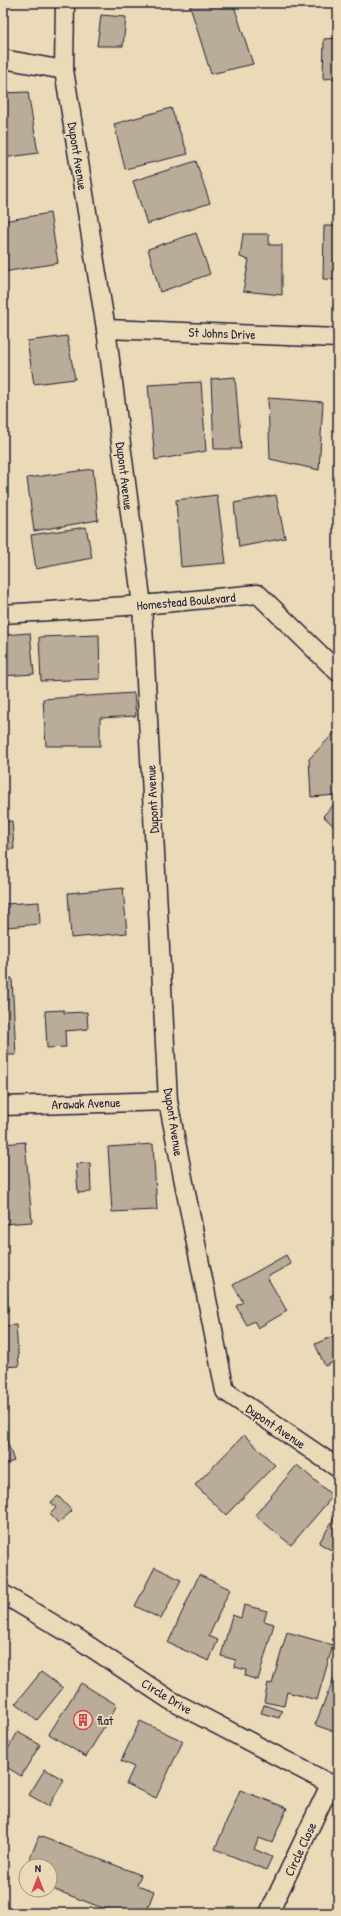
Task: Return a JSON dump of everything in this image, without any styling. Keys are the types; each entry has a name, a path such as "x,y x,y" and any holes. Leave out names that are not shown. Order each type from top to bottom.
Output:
{"street":[{"name":"Dupont Avenue","path":"65,3 64,70 106,329 142,605 168,1101 225,1391 338,1468"},
{"path":"3,59 64,70"},
{"name":"St Johns Drive","path":"106,329 338,338"},
{"name":"Homestead Boulevard","path":"3,614 142,605 258,594 338,672"},
{"name":"Arawak Avenue","path":"3,1106 168,1101"},
{"name":"Circle Drive","path":"3,1594 77,1638 170,1700 334,1786"},
{"name":"Circle Close","path":"269,1913 334,1786"}],"building":[{"path":"96,3 138,3 137,6"},
{"path":"189,3 233,3 253,64 211,74"},
{"path":"101,15 126,17 123,46 97,46"},
{"path":"338,38 338,78 323,79 324,39"},
{"path":"28,92 38,153 3,158 3,93"},
{"path":"171,108 188,154 125,169 114,124"},
{"path":"196,161 210,203 147,224 133,181"},
{"path":"50,213 58,263 3,272 3,221"},
{"path":"324,226 338,226 338,280 323,279"},
{"path":"196,233 210,274 160,292 148,249"},
{"path":"243,234 269,234 269,245 282,245 282,295 243,291 249,260 240,257"},
{"path":"67,336 75,379 34,384 27,341"},
{"path":"235,377 241,449 214,449 211,379"},
{"path":"201,382 206,451 155,460 148,385"},
{"path":"268,398 323,402 319,470 270,459"},
{"path":"93,469 98,520 34,531 27,478"},
{"path":"217,495 226,563 181,567 176,500"},
{"path":"276,495 285,538 239,547 234,503"},
{"path":"86,527 92,558 36,569 31,535"},
{"path":"30,633 34,674 3,676 3,635"},
{"path":"99,635 100,679 41,681 39,637"},
{"path":"134,693 136,716 100,718 100,746 46,746 43,699"},
{"path":"338,729 338,795 311,797 309,759"},
{"path":"338,800 338,830 323,816"},
{"path":"12,821 14,849 3,850 3,822"},
{"path":"123,888 127,933 71,938 68,893"},
{"path":"39,902 40,924 7,927 5,904"},
{"path":"12,978 16,1055 3,1055 3,979"},
{"path":"64,1010 64,1013 87,1012 88,1029 65,1031 66,1047 47,1048 45,1011"},
{"path":"25,1142 32,1222 3,1224 3,1144"},
{"path":"153,1144 157,1210 112,1212 108,1147"},
{"path":"90,1163 91,1192 78,1193 76,1164"},
{"path":"286,1255 291,1264 267,1277 287,1311 258,1328 254,1321 247,1325 236,1306 243,1302 233,1285"},
{"path":"3,1277 6,1277 8,1312 3,1312"},
{"path":"338,1292 338,1312 330,1296"},
{"path":"16,1325 19,1366 3,1367 3,1326"},
{"path":"338,1334 338,1360 325,1366 315,1344"},
{"path":"3,1432 14,1461 3,1465"},
{"path":"244,1435 275,1465 226,1515 195,1485"},
{"path":"297,1465 333,1496 291,1545 255,1515"},
{"path":"58,1496 72,1511 58,1523 50,1514 56,1508 51,1502"},
{"path":"338,1512 338,1554 319,1543"},
{"path":"155,1567 181,1580 161,1619 135,1606"},
{"path":"199,1575 230,1589 209,1636 218,1640 209,1661 168,1643"},
{"path":"244,1605 267,1611 264,1621 274,1624 258,1680 245,1676 246,1670 235,1667 236,1660 221,1656 232,1615 241,1618"},
{"path":"287,1632 333,1645 317,1700 287,1692 284,1706 264,1702 268,1683 272,1684"},
{"path":"338,1668 338,1733 315,1725"},
{"path":"41,1672 63,1688 37,1720 16,1703"},
{"name":"flat","path":"81,1683 117,1705 86,1757 49,1734"},
{"path":"264,1705 282,1711 279,1718 261,1713"},
{"path":"140,1721 183,1741 156,1798 126,1784 134,1767 121,1761"},
{"path":"18,1732 40,1745 21,1776 3,1765 3,1757"},
{"path":"45,1769 64,1780 49,1806 29,1795"},
{"path":"240,1790 287,1808 272,1843 259,1838 254,1849 272,1857 266,1870 215,1849"},
{"path":"39,1836 141,1875 137,1885 154,1891 146,1913 139,1913 126,1908 124,1913 116,1913 58,1891 58,1858 30,1858"}],"place":[{"name":"flat","path":"83,1720"}]}
